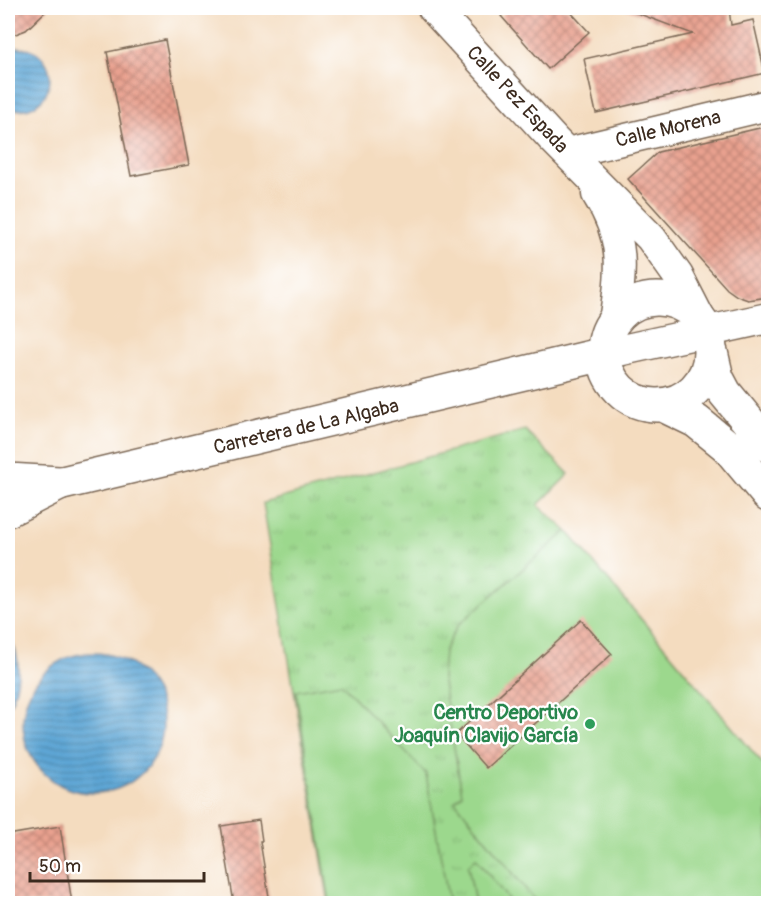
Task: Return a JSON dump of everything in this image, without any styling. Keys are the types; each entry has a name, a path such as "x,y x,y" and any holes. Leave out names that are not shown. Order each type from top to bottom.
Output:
{"main road":[{"path":"622,392 608,371 604,354 608,331 623,310 635,303 663,298 676,301 689,308 706,334 717,378 725,393 768,446"},
{"path":"532,372 585,375 601,380 644,404 663,405 684,398 700,383 710,363 706,334"},
{"name":"Carretera de La Algaba","path":"8,496 604,354"},
{"path":"663,405 696,421 727,446 768,495"},
{"path":"8,480 61,483"},
{"path":"8,510 61,483"}],"street":[{"name":"Calle Pez Espada","path":"433,8 651,238 678,276 706,334"},
{"name":"Calle Morena","path":"573,158 768,105"},
{"name":"Calle Pez Espada","path":"573,158 614,224 620,253 620,283 614,321"},
{"path":"604,354 706,334 768,318"}],"green space":[{"path":"525,430 569,474 538,505 567,531 768,770 768,903 329,903 263,503"},
{"name":"Centro Deportivo Joaquín Clavijo García","path":"567,531 768,770 768,903 537,903 455,801 462,794 442,677 444,651 458,625"},
{"path":"341,683 426,774 449,903 330,903 296,691"},
{"path":"476,858 511,903 475,903 468,866"}],"water":[{"path":"18,47 34,51 44,60 49,71 49,84 45,95 36,104 24,109 8,108 8,49"},
{"path":"8,635 16,653 18,672 15,691 8,709"},
{"path":"93,653 120,659 132,665 142,674 151,684 157,696 163,723 157,750 151,762 142,772 132,781 120,787 93,793 66,787 54,781 44,772 35,762 29,750 23,723 29,696 35,684 44,674 54,665 66,659"}],"building":[{"path":"8,8 49,8 26,30 8,37"},
{"path":"510,8 567,8 589,32 548,69 501,16"},
{"path":"626,8 729,8 731,25 753,20 765,73 596,113 584,59 693,34"},
{"path":"165,40 189,165 131,176 107,52"},
{"path":"768,126 768,297 748,300 727,289 628,179 658,152"},
{"path":"581,620 612,654 486,768 456,734"},
{"path":"259,820 270,903 234,903 221,826"},
{"path":"60,826 72,903 8,903 8,835"}],"place":[{"name":"Centro Deportivo Joaquín Clavijo García","path":"590,724"}]}
